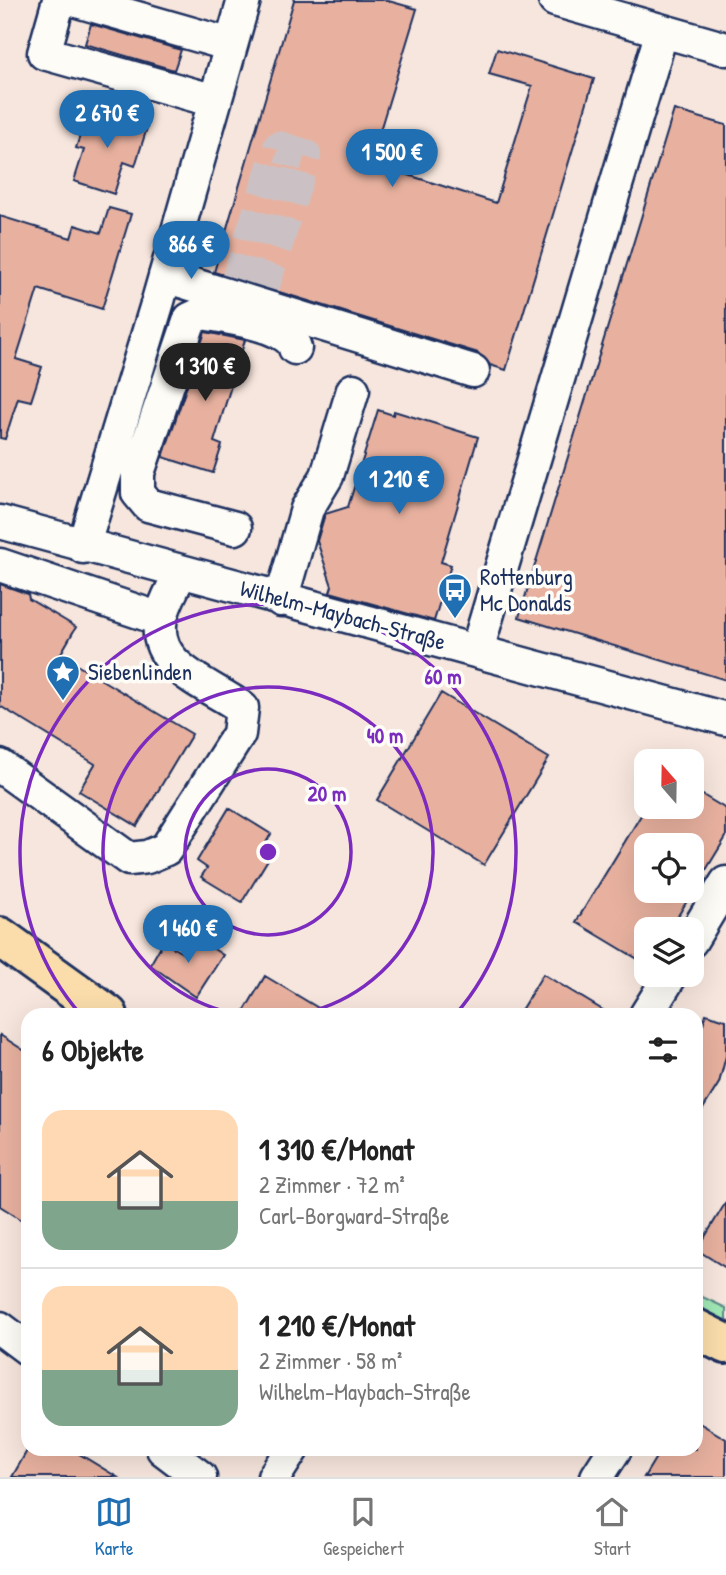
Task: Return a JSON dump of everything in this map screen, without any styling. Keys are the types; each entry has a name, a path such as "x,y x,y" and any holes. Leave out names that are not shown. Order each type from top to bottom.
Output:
{"main road":[{"path":"0,937 98,1008"},
{"path":"703,1332 726,1344"}],"street":[{"path":"59,0 44,53 215,101"},
{"path":"74,0 232,44"},
{"path":"83,547 165,276 244,0"},
{"path":"555,0 650,18 726,49"},
{"path":"477,650 650,18"},
{"path":"165,276 246,296 474,372"},
{"path":"235,528 148,505 138,493 138,473 190,319 196,314 204,313 275,330 293,341 295,348"},
{"path":"281,600 307,509 327,476 352,390"},
{"name":"Wilhelm-Maybach-Straße","path":"0,522 83,547 477,650 726,719"},
{"path":"0,565 160,619"},
{"path":"0,766 129,859 147,857 166,849 239,734 242,708 179,668 162,650 160,619 180,573"},
{"path":"704,919 726,883"},
{"path":"650,1008 664,987"},
{"path":"0,1328 21,1344"},
{"path":"172,1456 200,1477"},
{"path":"274,1477 288,1456"},
{"path":"597,1477 610,1456"}],"green space":[{"path":"703,1297 726,1308 726,1333 703,1321"}],"building":[{"path":"294,0 385,0 417,9 371,160 378,162 377,165 496,203 532,86 489,74 497,49 594,79 506,370 490,365 478,353 214,272"},
{"path":"91,24 181,50 174,70 85,44"},
{"path":"88,110 147,128 135,166 124,162 114,194 74,181 84,150 76,148"},
{"path":"674,110 726,125 726,680 519,617"},
{"path":"109,208 131,214 102,309 38,289 16,359 42,367 31,401 18,398 5,439 0,438 0,216 71,238 75,225 101,233"},
{"path":"205,332 245,340 214,442 222,445 213,473 163,457"},
{"path":"378,410 393,415 394,411 478,437 441,562 451,565 434,621 330,592 332,586 317,541 325,514 348,507"},
{"path":"0,584 28,594 29,599 76,627 60,655 192,734 137,826 79,791 95,764 0,706"},
{"path":"441,693 549,758 484,865 377,800"},
{"path":"704,796 726,809 726,837 704,873 704,833 634,833 634,903 686,903 677,917 634,917 634,957 576,922 639,819 704,819"},
{"path":"229,808 271,834 261,851 270,856 242,902 201,877 207,868 197,861"},
{"path":"195,937 223,955 196,997 150,965 163,942 184,954"},
{"path":"543,974 599,1008 522,1008"},
{"path":"265,976 318,1008 246,1008"},
{"path":"706,1014 726,1020 726,1056 719,1083 703,1109 703,1024"},
{"path":"0,1035 21,1048 21,1220 0,1206"},
{"path":"726,1202 726,1268 703,1254 703,1240"},
{"path":"703,1425 726,1439 726,1477 644,1477 657,1456 703,1456"},
{"path":"24,1456 82,1456 117,1477 12,1477"}],"tunnel":[{"path":"235,287 279,147 305,155 261,295"}],"place":[{"name":"Rottenburg Mc Donalds","path":"455,620"},
{"name":"Siebenlinden","path":"63,702"}]}
